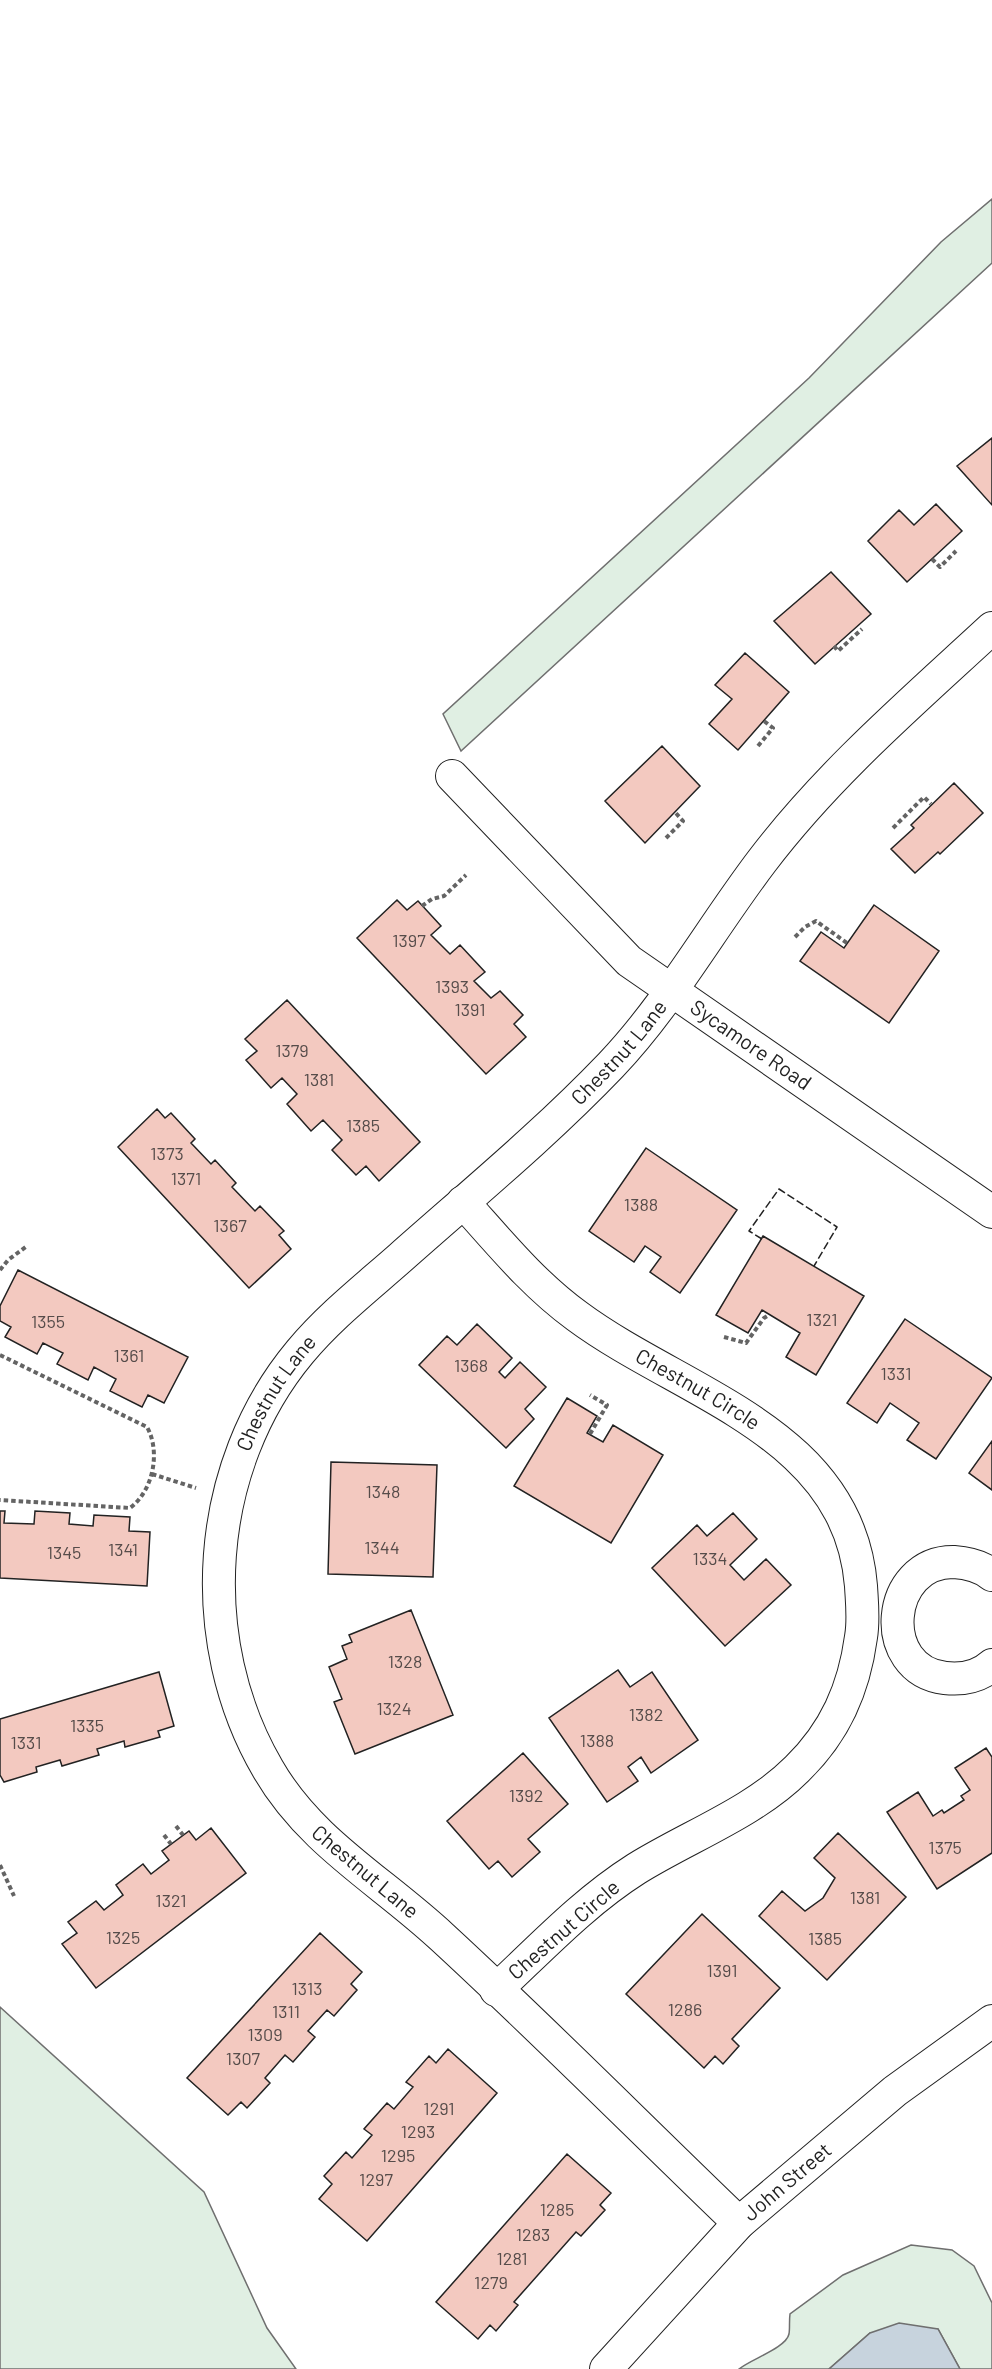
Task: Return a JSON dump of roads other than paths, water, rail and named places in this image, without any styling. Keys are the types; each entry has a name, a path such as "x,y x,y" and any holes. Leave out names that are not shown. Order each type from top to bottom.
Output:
{"street":[{"name":"Chestnut Lane","path":"739,2223 437,1932 342,1857 298,1813 268,1770 242,1718 228,1671 218,1611 218,1564 227,1505 243,1450 263,1406 299,1353 336,1314 464,1202 615,1061 670,991 763,860 831,778 992,628"},
{"name":"Sycamore Road","path":"452,776 629,961 992,1212"},
{"name":"Chestnut Circle","path":"464,1202 528,1275 578,1317 750,1420 797,1454 829,1493 844,1518 854,1544 860,1571 864,1621 857,1666 844,1708 812,1754 795,1772 754,1802 637,1869 597,1895 496,1990"},
{"path":"992,1575 966,1563 935,1565 917,1575 904,1591 896,1622 900,1642 910,1659 926,1672 937,1677 958,1679 978,1675 992,1665"},
{"path":"864,1621 896,1622"},
{"name":"John Street","path":"606,2369 739,2223 895,2091 992,2021"}]}
